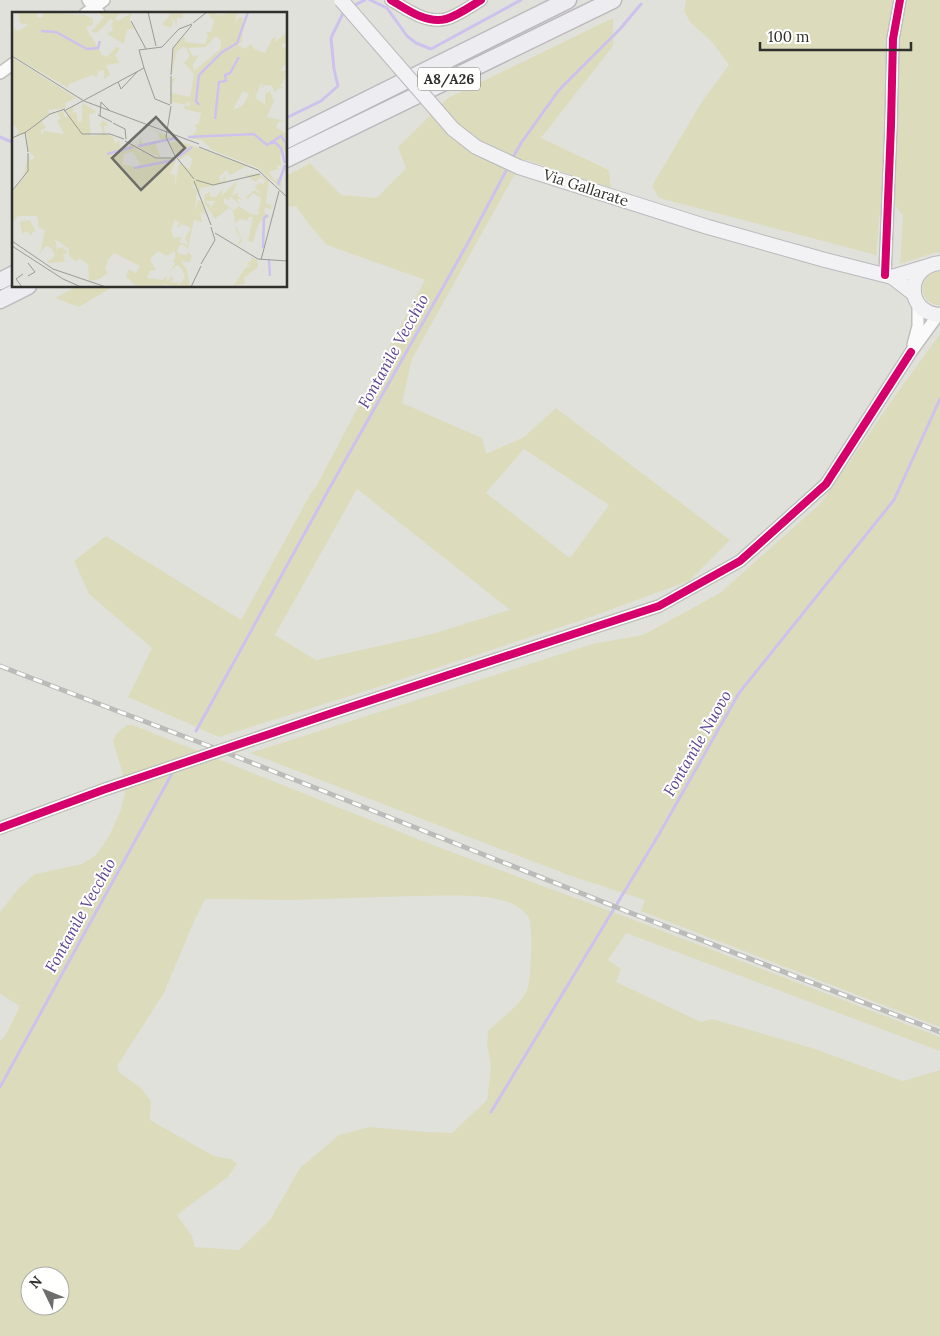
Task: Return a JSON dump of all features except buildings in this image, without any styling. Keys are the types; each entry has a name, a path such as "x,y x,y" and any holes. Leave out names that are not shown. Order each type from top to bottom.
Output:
{"highway":[{"name":"A8/A26","path":"288,139 568,0"},
{"name":"A8/A26","path":"288,158 613,0"},
{"path":"0,281 12,275"},
{"path":"0,300 24,288"}],"main road":[{"name":"Via Gallarate","path":"341,0 454,129 476,147 519,167 708,227 888,276 916,299 923,310 930,314 939,315"},
{"path":"888,276 940,262"},
{"path":"916,299 914,284 918,274 925,267"}],"street":[{"path":"391,0 419,16 435,20 447,18 481,0"},
{"path":"888,276 893,39 900,0"},
{"path":"0,73 12,64"},
{"path":"911,352 918,326 916,299"},
{"path":"0,828 103,790 659,606 740,561 826,484 911,352 939,315"},
{"path":"0,822 65,804"}],"green space":[{"path":"686,0 940,0 940,253 937,252 900,264 903,215 882,190 876,255 659,198 652,186 701,103 729,65 712,42 690,22 684,11"},
{"path":"613,18 613,46 541,138 609,170 611,188 526,160 511,181 412,359 402,403 482,438 486,454 524,437 556,408 730,540 689,581 582,620 219,737 128,697 152,648 89,594 74,561 106,536 241,620 317,485 425,280 327,245 296,206 288,207 288,175 310,163 341,195 377,198 406,168 398,147 448,98","holes":["524,449 609,505 570,558 486,493","357,489 509,609 432,634 316,660 275,635"]},
{"path":"937,270 940,270 940,306 927,300 922,290 926,279"},
{"path":"73,288 111,288 79,307 55,298"},
{"path":"940,334 940,1027 641,911 645,900 571,876 250,753 592,644 643,635 720,593 821,503"},
{"path":"127,725 133,725 438,847 940,1037 940,1051 626,933 608,960 621,969 616,982 701,1022 712,1019 812,1048 903,1081 940,1069 940,1336 0,1336 0,1041 5,1036 20,1006 0,994 0,912 19,888 35,874 82,864 96,855 109,836 120,812 125,793 123,775 113,741 116,734","holes":["487,897 508,902 525,913 530,923 530,977 527,990 515,1007 488,1031 487,1045 491,1066 487,1100 452,1133 369,1127 339,1135 300,1168 270,1220 239,1250 195,1247 192,1236 177,1215 228,1177 237,1164 231,1159 214,1156 150,1120 151,1101 141,1088 119,1072 117,1066 164,993 205,899 292,900"]}],"waterway":[{"path":"351,7 365,0"},
{"path":"370,0 387,8 407,36 416,43 431,49 521,0"},
{"name":"Fontanile Vecchio","path":"512,159 521,143 559,90 620,29 641,4"},
{"path":"288,117 321,101 338,86 334,69 331,38 345,9"},
{"path":"0,137 12,142"},
{"name":"Fontanile Vecchio","path":"196,731 329,489 469,241 508,167"},
{"name":"Fontanile Nuovo","path":"491,1112 658,836 739,693 894,500 940,399"},
{"name":"Fontanile Vecchio","path":"0,1087 174,770"}],"railway":[{"path":"0,666 940,1032"}],"cycle path":[{"path":"391,0 424,18 439,20 455,16 481,0"},
{"path":"885,275 893,39 900,0"},
{"path":"0,828 103,790 659,606 740,561 826,484 911,352"}]}
